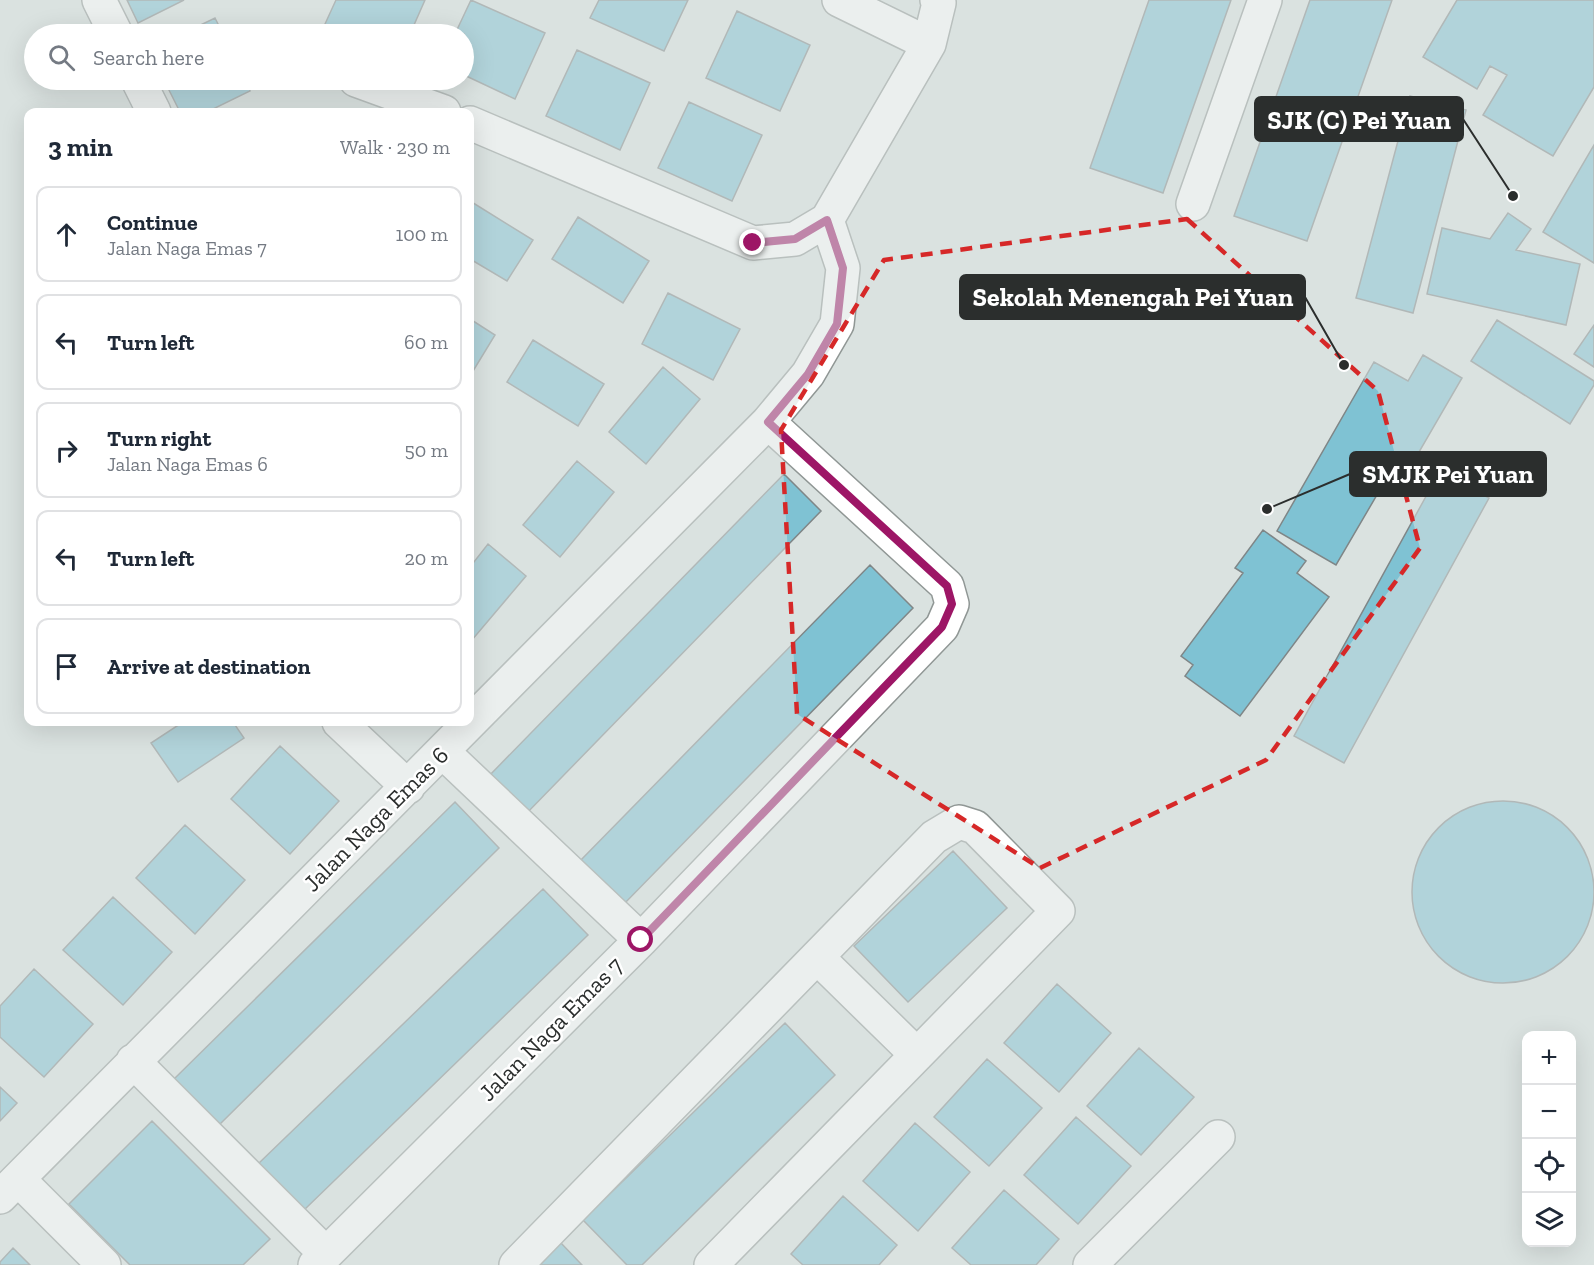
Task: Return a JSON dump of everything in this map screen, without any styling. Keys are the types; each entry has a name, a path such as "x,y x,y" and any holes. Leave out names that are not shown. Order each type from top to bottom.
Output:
{"street":[{"path":"99,0 111,24"},
{"path":"839,0 929,44"},
{"path":"474,125 753,243 795,239 827,220 929,44 939,3 937,0"},
{"path":"1193,204 1265,0"},
{"path":"143,90 152,108"},
{"path":"383,90 430,108"},
{"name":"Jalan Naga Emas 6","path":"474,721 768,422 808,374 837,324 843,268 827,220"},
{"name":"Jalan Naga Emas 7","path":"320,1259 641,940 942,627 952,604 947,586 768,422"},
{"path":"343,726 408,787"},
{"name":"Jalan Naga Emas 6","path":"9,1188 469,726"},
{"path":"443,752 641,940"},
{"path":"516,1265 934,837 959,822 975,827 1058,911 711,1265"},
{"path":"818,958 917,1055"},
{"path":"133,1061 320,1259"},
{"path":"1090,1265 1218,1137"},
{"path":"9,1188 105,1265"}],"highlighted area":[{"path":"1187,219 1378,391 1420,548 1266,760 1040,868 797,714 781,430 884,260"}],"building":[{"path":"127,0 184,0 138,23"},
{"path":"336,0 425,0 414,24 325,24"},
{"path":"471,0 545,33 515,99 474,80 474,24 460,24"},
{"path":"599,0 688,0 664,51 590,18"},
{"path":"1149,0 1231,0 1163,193 1090,168"},
{"path":"1310,0 1392,0 1307,241 1234,216"},
{"path":"1457,0 1594,0 1594,87 1553,156 1483,115 1507,75 1490,66 1477,89 1423,57"},
{"path":"737,11 810,45 780,111 706,78"},
{"path":"215,18 218,24 203,24"},
{"path":"577,50 650,83 620,150 546,116"},
{"path":"169,90 250,91 215,108 178,108"},
{"path":"1410,96 1466,110 1413,313 1356,298"},
{"path":"689,102 762,135 732,201 658,168"},
{"path":"1594,145 1594,263 1543,232"},
{"path":"474,203 533,240 507,281 474,261"},
{"path":"1508,213 1531,229 1516,250 1580,264 1566,325 1427,294 1442,228 1490,239"},
{"path":"578,217 649,261 623,303 552,259"},
{"path":"668,293 740,329 713,380 642,344"},
{"path":"1497,320 1594,381 1594,385 1570,424 1471,361"},
{"path":"474,322 495,335 474,369"},
{"path":"1594,325 1594,367 1574,354"},
{"path":"533,340 604,384 578,426 507,382"},
{"path":"1423,355 1462,378 1408,471 1395,464 1336,565 1277,531 1374,362 1408,381"},
{"path":"663,367 700,399 646,464 609,432"},
{"path":"577,461 614,492 560,557 523,525"},
{"path":"1440,471 1489,498 1344,763 1294,736"},
{"path":"784,474 821,511 524,816 486,779"},
{"path":"1263,530 1306,561 1297,573 1329,597 1240,716 1185,676 1193,665 1181,656 1243,573 1235,568"},
{"path":"488,544 526,576 474,638 474,562"},
{"path":"870,565 913,608 623,905 579,862"},
{"path":"177,726 236,726 244,738 178,782 151,743"},
{"path":"280,746 339,801 290,854 231,799"},
{"path":"1503,801 1538,808 1567,828 1587,857 1594,892 1587,927 1567,956 1538,976 1503,983 1468,976 1439,956 1419,927 1412,892 1419,857 1439,828 1468,808"},
{"path":"455,802 499,848 216,1128 171,1082"},
{"path":"185,825 245,880 195,934 136,878"},
{"path":"953,851 1007,908 908,1002 854,946"},
{"path":"543,889 588,935 303,1211 258,1164"},
{"path":"113,897 172,952 123,1005 63,950"},
{"path":"34,969 93,1024 44,1077 0,1037 0,1006"},
{"path":"1057,984 1111,1033 1059,1092 1004,1043"},
{"path":"785,1023 835,1075 642,1265 627,1265 583,1220"},
{"path":"1139,1048 1194,1097 1141,1155 1087,1106"},
{"path":"987,1059 1042,1108 989,1166 934,1117"},
{"path":"0,1087 17,1103 0,1121"},
{"path":"1076,1117 1131,1166 1078,1224 1024,1175"},
{"path":"152,1121 270,1239 243,1265 130,1265 69,1204"},
{"path":"915,1123 970,1172 918,1231 863,1181"},
{"path":"1004,1190 1059,1239 1036,1265 971,1265 952,1248"},
{"path":"843,1196 897,1245 879,1265 803,1265 791,1254"},
{"path":"560,1242 582,1265 537,1265"},
{"path":"13,1248 30,1265 0,1265 0,1262"}],"place":[{"name":"SJK (C) Pei Yuan","path":"1513,196"},
{"name":"Sekolah Menengah Pei Yuan","path":"1344,365"},
{"name":"SMJK Pei Yuan","path":"1267,509"}],"route":[{"path":"641,940 942,627 952,604 947,586 768,422 808,374 837,324 843,268 827,220 795,239 753,243"}]}
